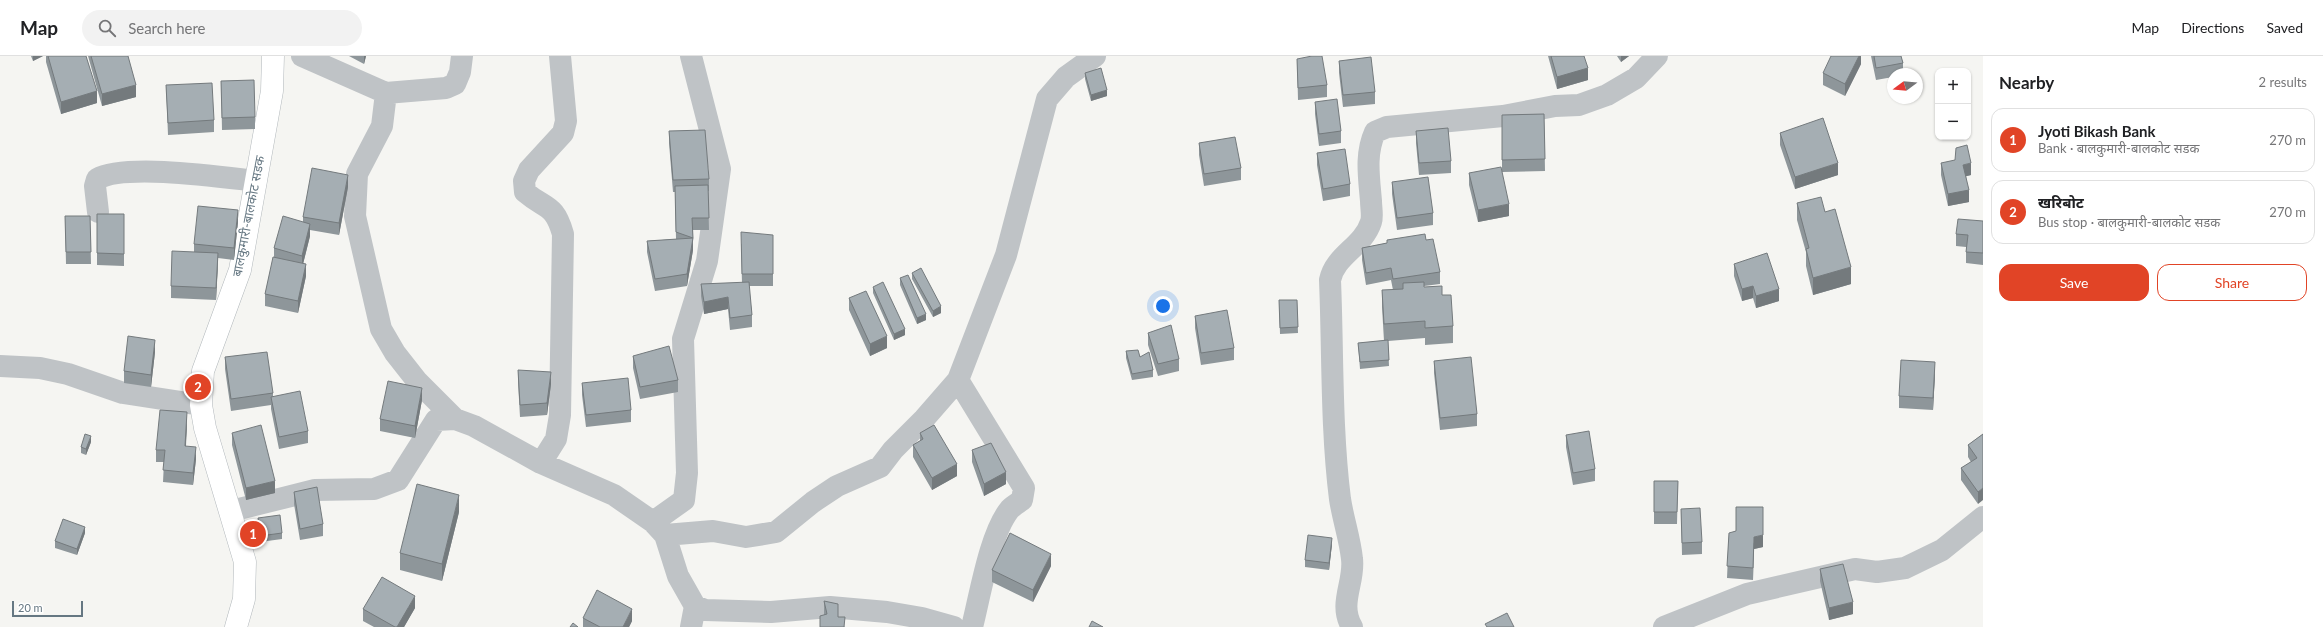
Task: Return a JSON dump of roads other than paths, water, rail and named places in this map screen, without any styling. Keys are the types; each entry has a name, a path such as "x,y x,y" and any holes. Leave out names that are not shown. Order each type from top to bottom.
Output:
{"street":[{"name":"बालकुमारी-बालकोट सडक","path":"236,627 244,599 245,562 231,511 212,458 201,405 203,371 240,270 272,91 273,56"},
{"path":"302,56 386,93 446,88 455,84 460,72 462,56"},
{"path":"541,462 556,438 560,415 563,234 558,218 546,205 534,199 525,192 524,181 528,170 563,133 566,121 560,56"},
{"path":"659,528 684,500 687,473 683,340 707,261 720,169 691,56"},
{"path":"659,528 713,531 746,537 776,532 813,502 837,486 880,467 958,380 1006,255 1047,100 1066,77 1095,56"},
{"path":"1352,627 1348,622 1345,603 1352,561 1340,500 1337,469 1330,280 1336,263 1368,233 1372,220 1368,160 1370,143 1375,132 1387,127 1504,116 1555,106 1579,105 1607,95 1636,78 1656,56"},
{"path":"386,93 382,126 357,174 354,216 381,329 395,353 418,381 455,419"},
{"path":"98,212 95,186 97,179 106,174 139,172 200,174 256,182"},
{"path":"0,366 40,368 68,374 123,393 201,405"},
{"path":"958,380 1024,488 1022,500 1010,508 1003,520 992,547 972,627"},
{"path":"231,511 315,490 374,489 398,480 436,420 455,419 474,426 541,462 614,495 659,528 678,576 695,606 705,610 738,612 830,607 887,612 922,618 954,627"},
{"path":"1664,627 1746,594 1855,569 1878,572 1905,568 1942,550 1983,517"},
{"path":"691,627 695,606"}],"place":[{"name":"खरिबोट","path":"198,387"},
{"name":"Jyoti Bikash Bank","path":"253,534"}]}
